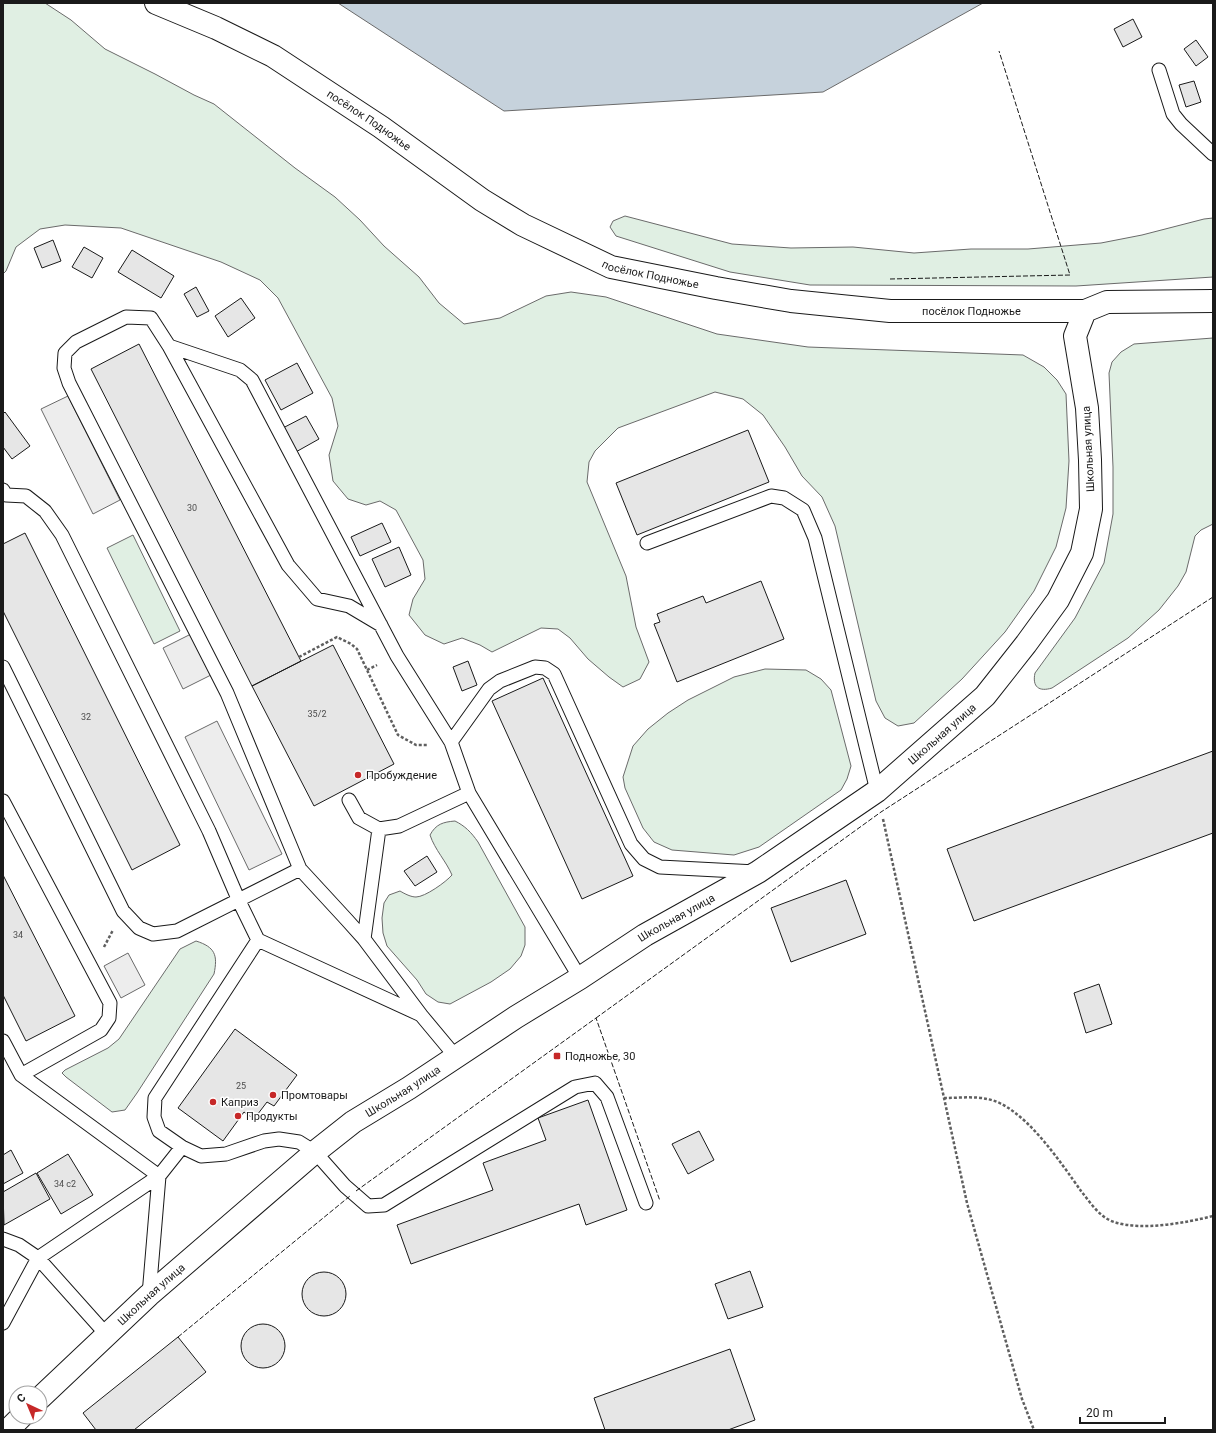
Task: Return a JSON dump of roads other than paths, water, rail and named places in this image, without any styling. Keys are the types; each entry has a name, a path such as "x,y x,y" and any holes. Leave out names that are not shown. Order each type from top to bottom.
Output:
{"main road":[{"name":"посёлок Подножье","path":"156,3 216,28 273,56 381,128 488,203 523,225 612,267 791,302 882,310 1085,311 1107,302 1213,301"},
{"name":"Школьная улица","path":"48,1390 149,1295 315,1152 353,1122 409,1088 516,1017 580,978 645,935 758,872 877,791 986,696 1058,600 1082,553 1091,509 1090,460 1087,408 1075,336 1085,311"}],"lane":[{"path":"1159,70 1173,114 1181,124 1213,154"},
{"path":"381,625 349,606 317,599 288,565 169,346 151,318 126,317 76,342 65,353 64,368 70,383 227,693 300,869 364,939 421,1015 456,1057"},
{"path":"169,346 240,370 252,380 397,656 451,742 469,793 580,978"},
{"path":"4,494 26,496 46,511 62,535 209,831 239,901 258,940 421,1015"},
{"path":"647,543 771,496 784,498 803,510 815,538 877,791"},
{"path":"3,667 123,911 139,928 153,934 177,931 300,869"},
{"path":"451,742 489,689 500,682 535,667 545,668 554,674 631,844 644,859 660,867 758,872"},
{"path":"349,800 359,818 380,829 399,826 469,793"},
{"path":"3,801 110,1003 108,1018 101,1030 21,1075"},
{"path":"364,939 380,829"},
{"path":"258,940 155,1098 154,1117 159,1131 182,1147 201,1156 226,1154 264,1141 279,1138 299,1142 315,1152 345,1186 368,1206 384,1205 575,1087 595,1083 607,1097 646,1203"},
{"path":"3,1041 21,1075 159,1176"},
{"path":"3,1323 38,1258 159,1176 182,1147"},
{"path":"149,1295 159,1176"},
{"path":"3,1239 19,1245 38,1258 106,1334"}],"place":[{"name":"Пробуждение","path":"358,775"},
{"name":"Подножье, 30","path":"557,1056"},
{"name":"Промтовары","path":"273,1095"},
{"name":"Каприз","path":"213,1102"},
{"name":"Продукты","path":"238,1116"}]}
